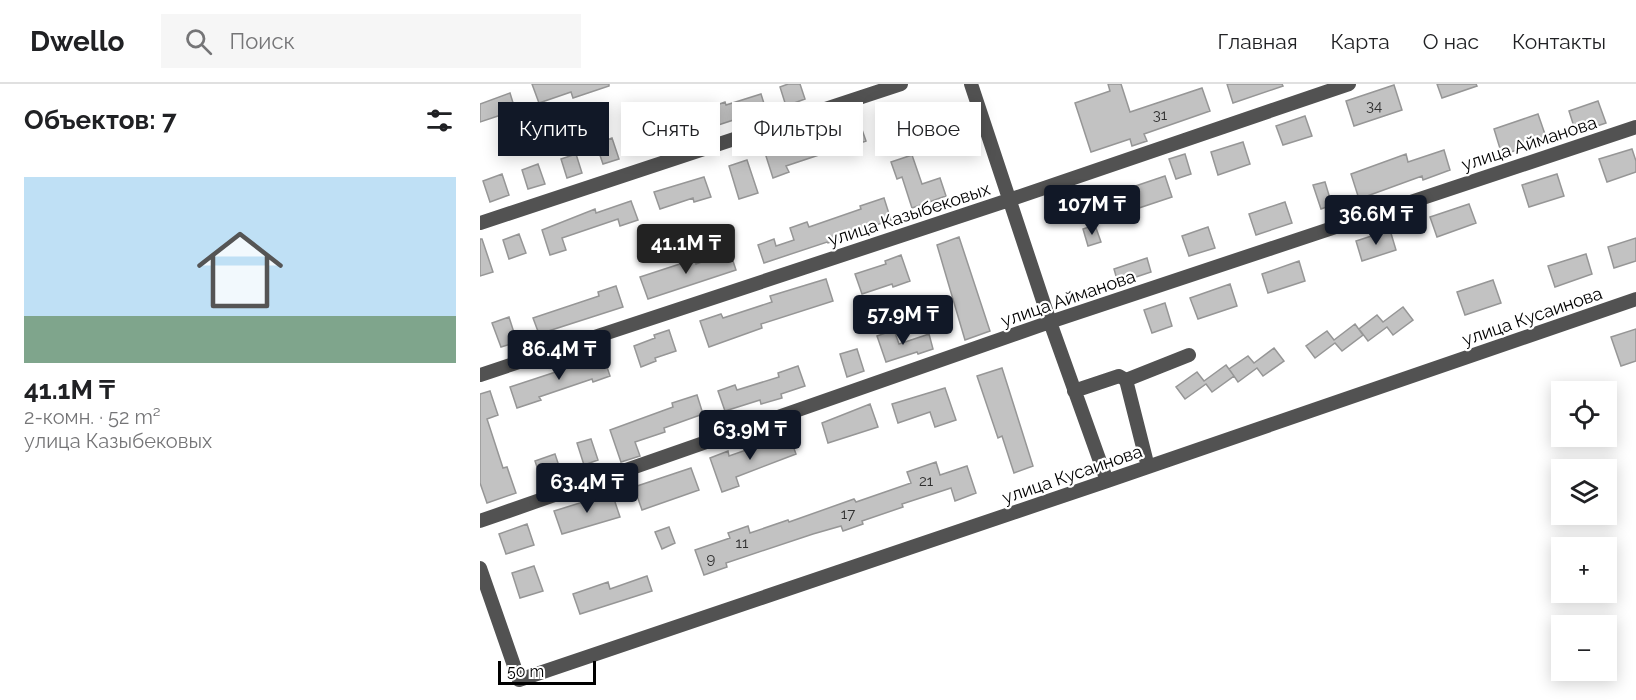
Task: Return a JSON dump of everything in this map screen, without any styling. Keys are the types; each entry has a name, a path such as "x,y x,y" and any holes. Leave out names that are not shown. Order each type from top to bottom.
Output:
{"street":[{"path":"480,223 902,84"},
{"path":"970,84 1050,322 1107,481"},
{"name":"улица Казыбековых","path":"480,375 1009,200 1349,84"},
{"name":"улица Айманова","path":"480,521 1050,322 1636,127"},
{"name":"улица Кусаинова","path":"480,568 519,680 1636,299"},
{"path":"1126,380 1189,356"},
{"path":"1074,391 1119,376 1126,380 1148,467"}],"building":[{"path":"532,84 609,84 609,86 573,98 571,92 539,102"},
{"path":"800,84 805,99 785,102 780,87"},
{"path":"1108,84 1121,84 1130,112 1202,88 1210,111 1144,134 1147,141 1132,146 1130,139 1091,152 1075,103 1110,91"},
{"path":"1227,84 1282,84 1283,86 1233,103"},
{"path":"1437,84 1476,84 1477,86 1442,98"},
{"path":"1394,85 1402,110 1354,126 1346,101"},
{"path":"510,93 513,102 498,102 498,116 480,122 480,104"},
{"path":"761,94 764,102 736,102"},
{"path":"1598,101 1606,123 1576,133 1569,111"},
{"path":"725,102 726,105 732,103 732,121 720,124 720,104"},
{"path":"1538,114 1547,140 1502,155 1494,129"},
{"path":"1305,116 1312,136 1283,145 1276,126"},
{"path":"612,138 619,159 603,164 600,156 609,156 609,139"},
{"path":"1243,142 1250,164 1218,175 1211,152"},
{"path":"1632,149 1636,161 1636,172 1607,182 1599,159"},
{"path":"1444,150 1450,170 1423,180 1422,176 1359,199 1351,174 1406,154 1408,162"},
{"path":"1185,154 1191,174 1176,179 1169,159"},
{"path":"577,156 582,173 567,178 561,159"},
{"path":"766,156 816,156 786,166 789,172 773,178"},
{"path":"912,156 922,184 940,178 946,196 912,208 902,177 897,179 891,162"},
{"path":"747,160 758,193 739,199 729,166"},
{"path":"538,164 545,184 528,189 522,170"},
{"path":"502,174 509,195 490,202 483,181"},
{"path":"1557,174 1564,196 1529,207 1522,185"},
{"path":"1165,176 1172,197 1124,213 1122,207 1095,215 1090,198 1102,194 1103,197"},
{"path":"704,177 711,197 694,202 693,198 660,209 654,192"},
{"path":"1325,182 1332,205 1321,209 1313,185"},
{"path":"884,198 891,220 852,233 853,235 764,263 758,245 774,239 776,246 794,240 790,228 807,222 809,227 861,209 860,206"},
{"path":"631,201 638,220 620,226 618,219 562,238 566,250 550,255 542,230 595,209 596,213"},
{"path":"1285,202 1292,223 1256,235 1249,214"},
{"path":"1469,204 1476,223 1437,237 1430,217"},
{"path":"1095,225 1101,242 1088,246 1083,229"},
{"path":"1208,227 1215,248 1189,256 1182,236"},
{"path":"1390,230 1396,250 1362,261 1356,241"},
{"path":"519,234 526,253 509,259 503,240"},
{"path":"959,237 990,331 965,340 937,245"},
{"path":"1636,238 1636,261 1614,268 1608,247"},
{"path":"480,239 482,239 493,272 480,276"},
{"path":"730,252 736,270 648,299 640,277 695,259 696,264"},
{"path":"1586,254 1592,274 1555,287 1548,266"},
{"path":"901,255 910,281 893,287 892,284 862,294 855,274 886,264 885,261"},
{"path":"1147,258 1151,272 1118,283 1114,269"},
{"path":"1299,261 1305,281 1268,293 1262,274"},
{"path":"826,279 833,301 761,324 762,328 709,347 700,321 721,314 723,318 772,302 770,296"},
{"path":"1493,280 1501,303 1465,315 1457,292"},
{"path":"1230,284 1237,306 1198,319 1190,298"},
{"path":"616,286 623,307 539,334 533,318 599,296 598,292"},
{"path":"1165,303 1172,326 1152,333 1144,310"},
{"path":"1403,307 1413,320 1393,335 1387,327 1368,341 1359,329 1377,315 1383,322"},
{"path":"509,317 517,342 501,347 492,323"},
{"path":"1355,324 1363,335 1342,351 1335,343 1315,358 1306,346 1327,331 1334,340"},
{"path":"1636,329 1636,361 1621,366 1611,337"},
{"path":"669,330 676,351 655,358 656,361 641,367 634,346"},
{"path":"894,330 899,344 929,334 933,349 886,362 877,336"},
{"path":"1274,348 1284,361 1263,376 1257,368 1238,382 1229,369 1248,356 1254,363"},
{"path":"857,349 864,371 847,377 840,354"},
{"path":"603,355 610,376 593,382 592,379 539,397 541,400 517,408 510,387"},
{"path":"1226,365 1234,376 1212,392 1206,384 1185,399 1176,387 1197,372 1204,381"},
{"path":"798,366 805,386 781,394 782,398 761,404 760,400 725,411 718,391 735,385 737,390 779,377 778,373"},
{"path":"1002,368 1033,466 1014,473 1002,436 998,438 977,376"},
{"path":"945,388 956,420 935,427 930,412 898,423 892,404"},
{"path":"490,391 498,415 487,419 503,468 507,467 516,493 487,503 480,483 480,394"},
{"path":"697,395 703,414 664,428 665,432 635,442 640,456 621,462 610,430 673,407 672,403"},
{"path":"870,404 878,427 828,443 822,423"},
{"path":"789,435 796,454 736,477 739,486 722,492 710,458 728,451 729,456"},
{"path":"591,439 598,460 584,465 577,443"},
{"path":"555,454 563,478 543,485 535,461"},
{"path":"936,462 940,475 967,466 976,493 955,501 951,488 902,504 903,507 862,521 863,524 843,531 841,526 813,534 726,563 727,567 704,575 695,550 730,538 728,533 748,526 750,533 854,499 856,502 911,483 907,472"},
{"path":"691,468 699,490 642,510 634,487"},
{"path":"612,493 620,517 562,534 554,511"},
{"path":"527,524 534,545 506,554 499,534"},
{"path":"669,527 675,543 662,549 655,532"},
{"path":"534,566 543,591 520,598 512,573"},
{"path":"647,576 652,591 580,614 573,594 608,582 610,589"}]}
